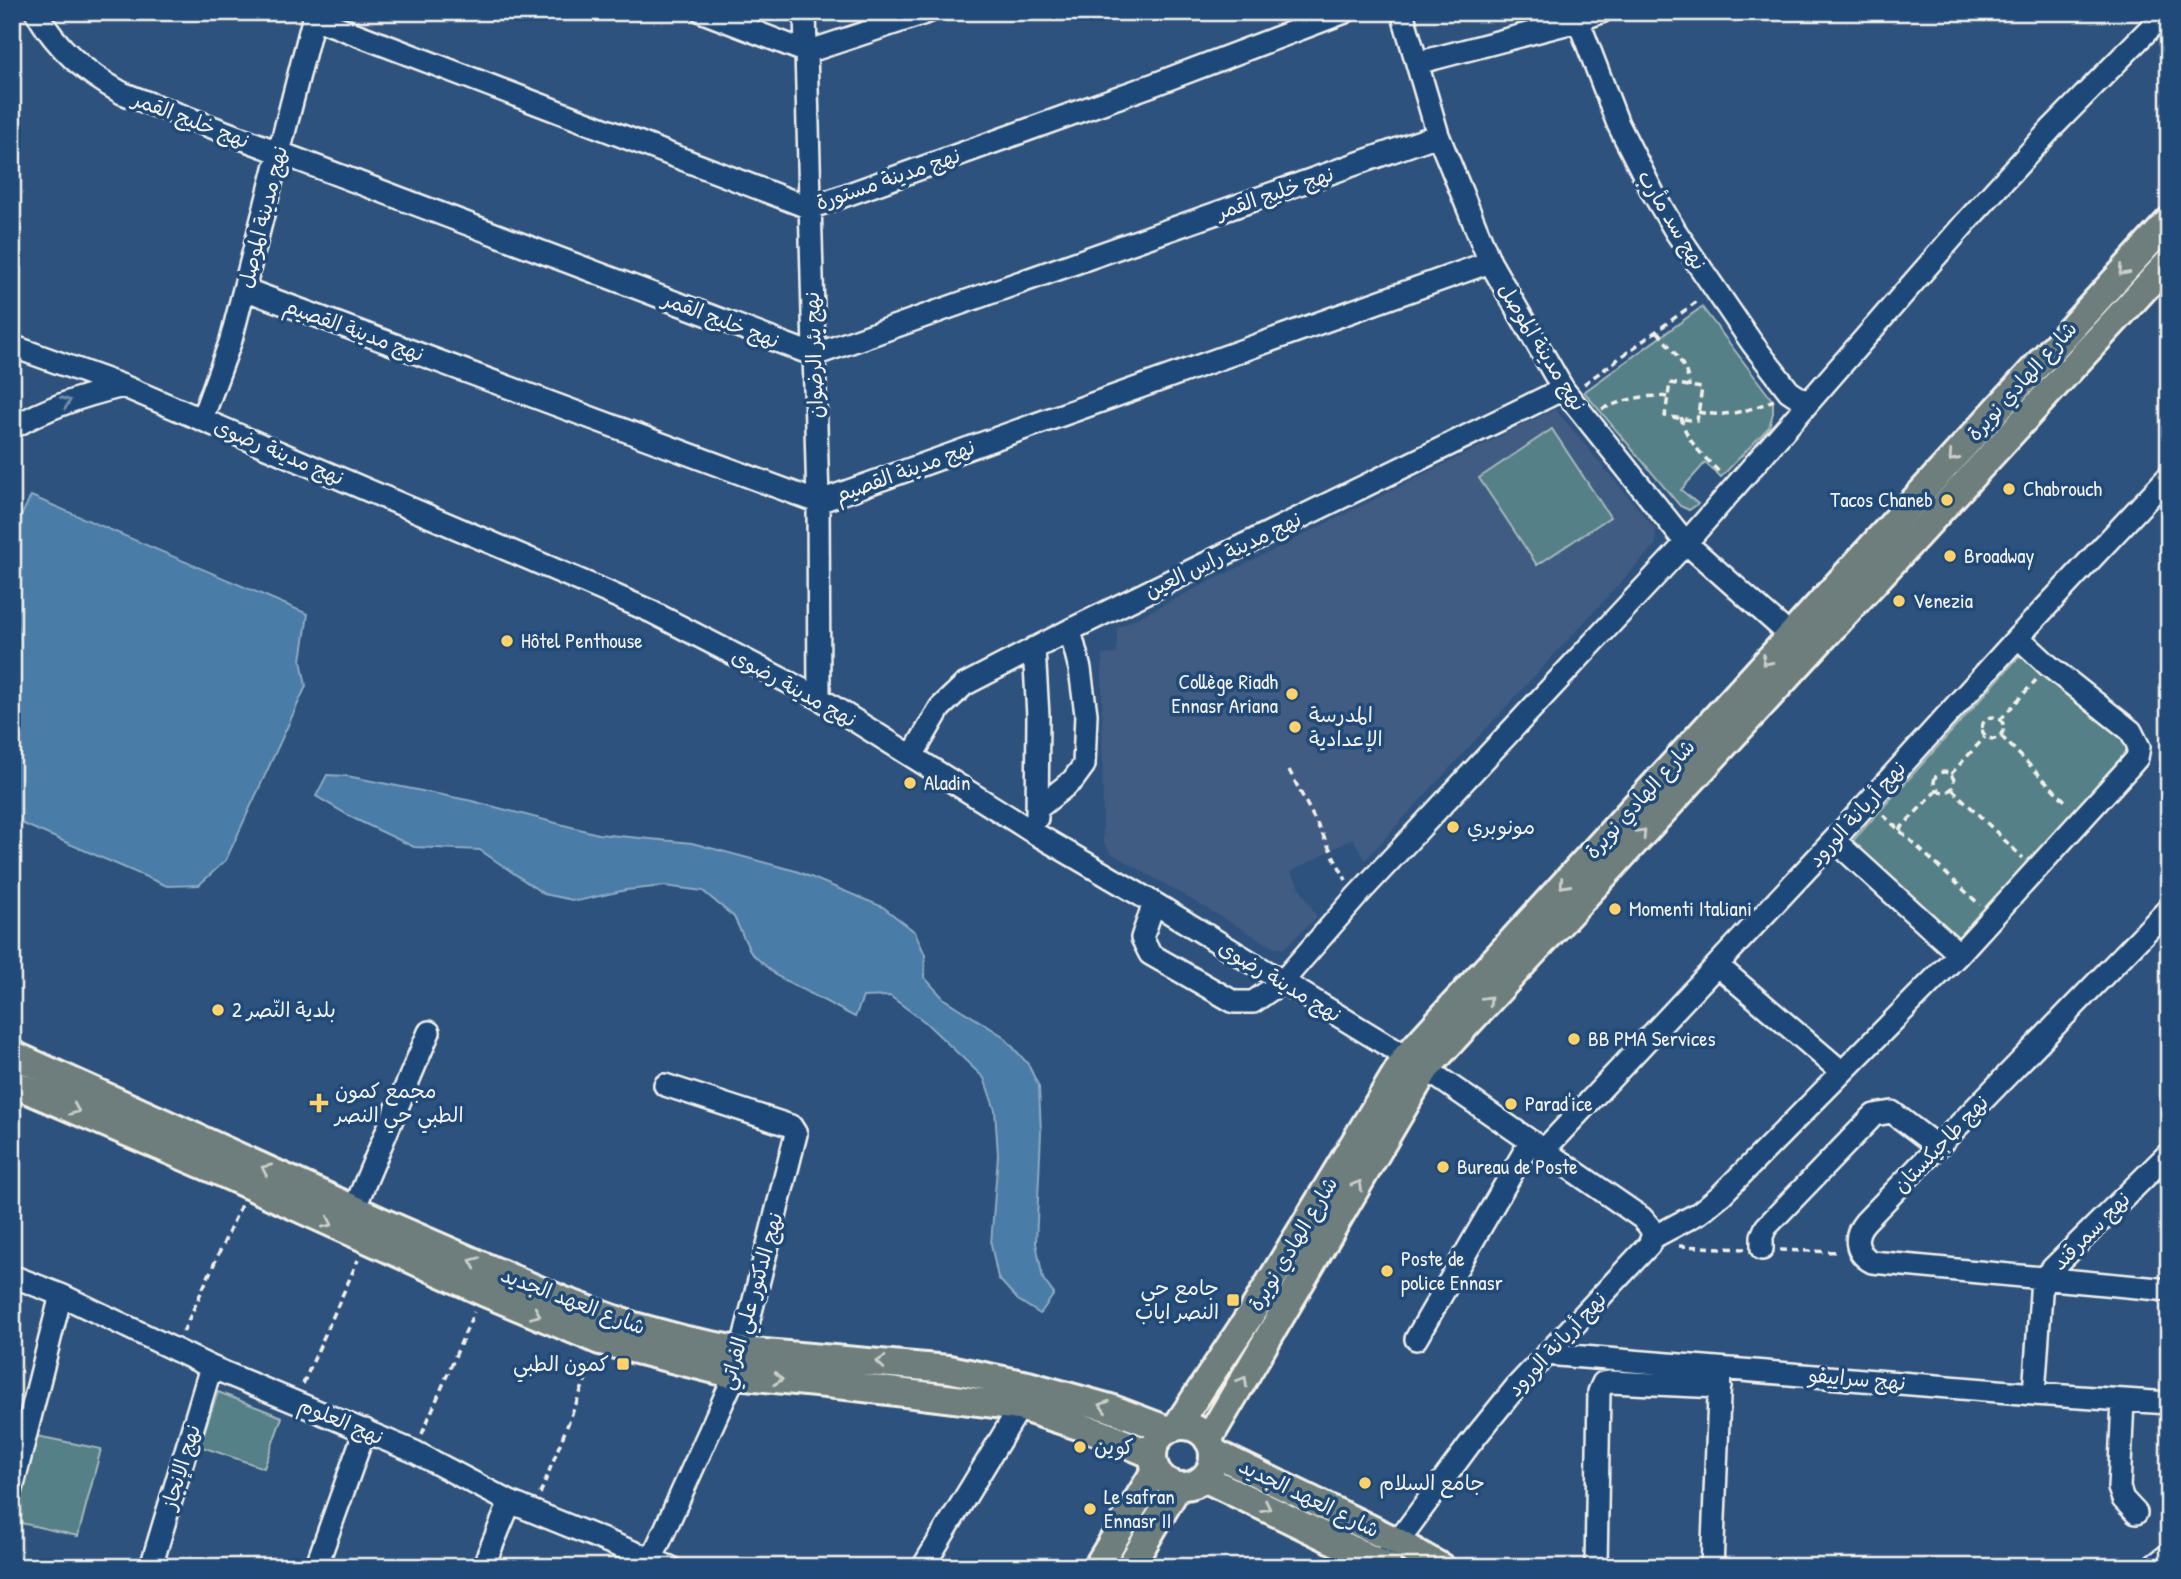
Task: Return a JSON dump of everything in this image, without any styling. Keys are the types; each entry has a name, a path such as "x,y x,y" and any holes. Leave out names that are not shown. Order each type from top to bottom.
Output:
{"main road":[{"name":"شارع الهادي نويرة","path":"1172,1429 1416,1063 1798,644 2169,220"},
{"name":"شارع الهادي نويرة","path":"1798,644 2169,262"},
{"name":"شارع العهد الجديد","path":"12,1054 354,1209 596,1314 685,1340 738,1363 949,1369 1028,1385 1172,1429"},
{"name":"شارع الهادي نويرة","path":"1211,1446 1416,1063"},
{"name":"شارع العهد الجديد","path":"12,1083 483,1292 600,1341 919,1394 1020,1407 1100,1433 1154,1462"},
{"path":"1097,1567 1154,1462 1157,1441 1172,1429 1191,1427 1198,1430 1211,1446 1210,1470 1204,1478 1192,1485 1178,1486 1164,1480 1154,1462"},
{"name":"شارع العهد الجديد","path":"1211,1446 1441,1567"},
{"name":"شارع العهد الجديد","path":"1204,1478 1382,1566"},
{"path":"1130,1567 1178,1486"}],"street":[{"name":"نهج خليج القمر","path":"36,12 46,30 67,54 94,78 122,93 814,355 1438,135"},
{"path":"703,12 807,52 928,12"},
{"name":"نهج بئر الرضوان","path":"805,12 818,502 819,698"},
{"name":"نهج مدينة مستورة","path":"315,15 810,208 1155,84 1345,12"},
{"name":"نهج مدينة الموصل","path":"1402,12 1438,135 1490,262 1565,392 1686,543 1798,644"},
{"path":"1417,63 1601,12"},
{"name":"نهج مدينة الموصل","path":"202,419 231,340 315,15"},
{"path":"1154,902 1142,938 1150,954 1234,1002 1253,1002 1282,982 1356,897 1686,543 2017,165 2164,15"},
{"name":"نهج سد مأرب","path":"1576,17 1618,124 1676,232 1789,391 1807,403"},
{"name":"نهج مدينة القصيم","path":"244,289 818,502 1490,262"},
{"name":"نهج مدينة رضوى","path":"12,346 123,386 631,603 819,698 1036,834 1154,902 1416,1063"},
{"path":"12,428 49,408 123,386"},
{"name":"نهج مدينة راس العين","path":"912,756 940,708 964,685 1070,630 1565,392"},
{"name":"نهج أريانة الورود","path":"1416,1339 1536,1146 1717,965 2169,476"},
{"path":"1037,808 1073,780 1084,765 1086,713 1080,669 1070,630"},
{"path":"1416,1063 1642,1218 1651,1229 1653,1238 1699,1213 1721,1195 1959,954 2137,758 2140,747 2131,731 2049,666 2018,637"},
{"path":"1034,648 1038,716 1036,834"},
{"path":"1834,840 1959,954"},
{"name":"نهج طاجيكستان","path":"2169,908 1859,1230 1857,1242 1861,1253 1872,1262 2169,1290"},
{"path":"1717,965 1842,1072"},
{"path":"354,1209 429,1032"},
{"name":"نهج الدكتور علي الفراتي","path":"657,1564 738,1363 796,1134 791,1126 665,1085"},
{"path":"1762,1249 1762,1236 1766,1227 1874,1115 1892,1112 1938,1147"},
{"name":"نهج سمرقند","path":"2042,1279 2169,1153"},
{"name":"نهج أريانة الورود","path":"1382,1566 1396,1541 1516,1387 1653,1238"},
{"name":"نهج العلوم","path":"12,1276 61,1295 211,1367 415,1452 510,1502 657,1564"},
{"path":"2034,1394 2042,1279"},
{"path":"12,1489 61,1295"},
{"path":"1249,1317 1277,1323"},
{"name":"نهج سراييفو","path":"1546,1354 1720,1377 2169,1403"},
{"name":"نهج الإنجاز","path":"151,1567 211,1367"},
{"path":"1596,1567 1599,1392 1603,1383 1720,1377 1712,1567"},
{"path":"2123,1400 2119,1488 2123,1499 2136,1513"},
{"path":"923,1567 1020,1407"},
{"path":"316,1567 365,1430"},
{"path":"483,1567 510,1502"},
{"path":"2152,1567 2169,1554"}],"path":[{"path":"1565,392 1657,332 1714,289"},
{"path":"1657,332 1678,358 1689,377 1689,387"},
{"path":"1670,383 1689,387 1702,388 1696,421 1664,416 1670,383"},
{"path":"1698,412 1712,415 1740,413 1773,401 1789,391"},
{"path":"1584,415 1639,397 1668,397"},
{"path":"1681,417 1684,431 1693,445 1733,488"},
{"path":"2000,720 2049,666"},
{"path":"1992,717 2000,720 2004,728 2001,736 1993,740 1985,737 1981,729 1984,721 1992,717"},
{"path":"2001,736 2081,817"},
{"path":"1951,774 1985,737"},
{"path":"1289,770 1356,897"},
{"path":"1943,771 1951,774 1954,781 1952,789 1944,792 1937,790 1933,782 1936,775 1943,771"},
{"path":"1952,789 2035,869"},
{"path":"1899,830 1937,790"},
{"path":"1869,801 1992,917"},
{"path":"174,1349 250,1187"},
{"path":"295,1401 367,1240"},
{"path":"415,1452 483,1292"},
{"path":"532,1512 600,1341"}],"shaded area":[{"name":"المدرسة الإعدادية","path":"1555,409 1655,529 1656,544 1365,860 1353,838 1291,872 1317,917 1284,948 1275,948 1111,853 1103,842 1102,655 1117,654 1117,628"},
{"path":"31,496 308,614 301,660 306,686 226,860 199,885 167,886 12,819 12,534"},
{"path":"327,775 347,776 472,801 598,834 692,843 796,871 883,907 915,932 925,955 924,977 944,999 1003,1036 1028,1064 1039,1087 1041,1133 1036,1243 1043,1279 1054,1294 1040,1314 1018,1300 998,1278 991,1244 998,1155 995,1110 984,1078 925,1022 890,996 863,997 855,1017 777,976 751,953 734,917 703,891 664,886 626,890 577,901 544,894 480,850 414,847 353,818 316,796"}],"green space":[{"path":"1702,307 1773,401 1773,413 1769,427 1721,477 1705,463 1681,490 1698,504 1689,510 1680,506 1584,392"},
{"path":"1552,429 1610,517 1537,565 1479,478"},
{"path":"2024,651 2131,747 1957,940 1850,844"},
{"path":"218,1392 282,1417 264,1468 199,1446"},
{"path":"32,1435 101,1449 78,1536 12,1521 12,1511"}],"place":[{"name":"Chabrouch","path":"2009,489"},
{"name":"Tacos Chaneb","path":"1947,500"},
{"name":"Broadway","path":"1950,556"},
{"name":"Venezia","path":"1899,601"},
{"name":"Hôtel Penthouse","path":"507,641"},
{"name":"Collège Riadh Ennasr Ariana","path":"1292,694"},
{"name":"المدرسة الإعدادية","path":"1295,727"},
{"name":"Aladin","path":"910,783"},
{"name":"مونوبري","path":"1453,827"},
{"name":"Momenti Italiani","path":"1615,909"},
{"name":"بلدية النّصر 2","path":"218,1010"},
{"name":"BB PMA Services","path":"1574,1039"},
{"name":"مجمع كمون الطبي حي النصر","path":"319,1103"},
{"name":"Parad'ice","path":"1511,1104"},
{"name":"Bureau de Poste","path":"1443,1167"},
{"name":"Poste de police Ennasr","path":"1387,1271"},
{"name":"جامع حي النصر اياب","path":"1233,1300"},
{"name":"كمون الطبي","path":"623,1364"},
{"name":"كوين","path":"1080,1447"},
{"name":"جامع السلام","path":"1365,1483"},
{"name":"Le safran Ennasr II","path":"1090,1509"}]}
